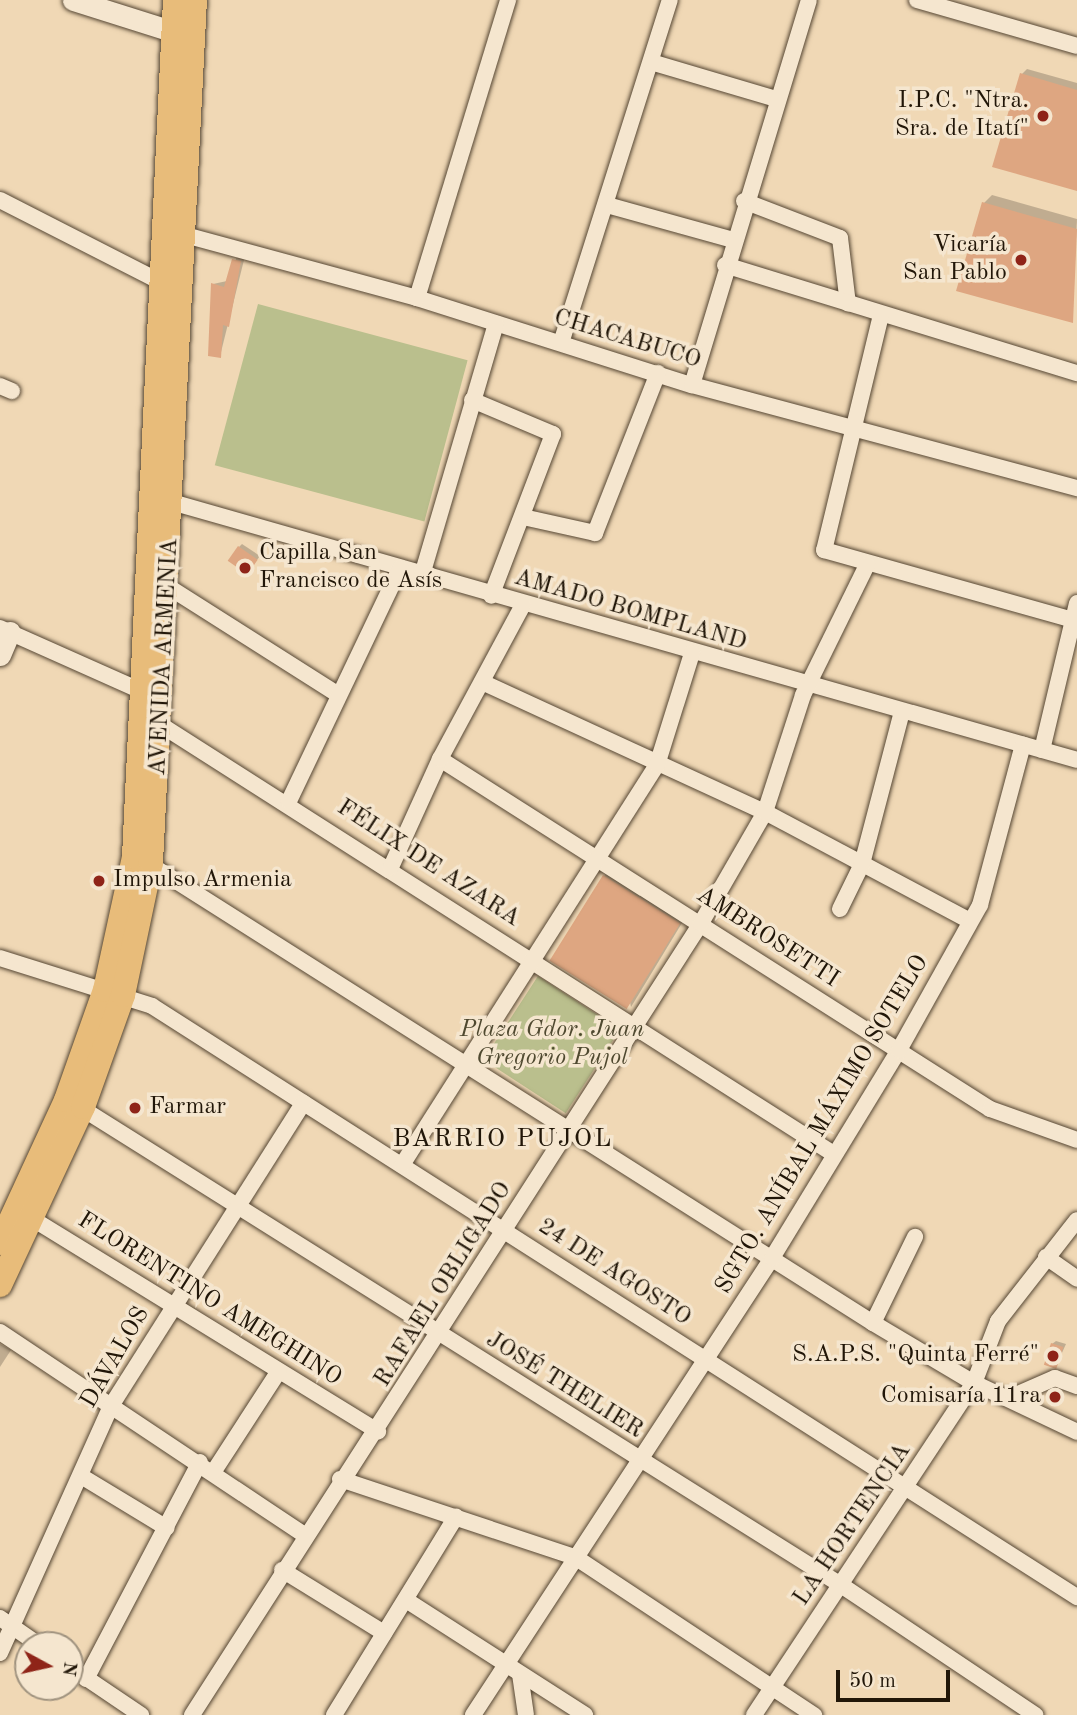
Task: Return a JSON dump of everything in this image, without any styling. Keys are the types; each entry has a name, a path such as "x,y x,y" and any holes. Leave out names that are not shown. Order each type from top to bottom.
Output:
{"main road":[{"name":"AVENIDA ARMENIA","path":"0,1285 23,1212 74,1103 114,993 142,860 161,725 158,586 183,36 175,0"},
{"name":"AVENIDA ARMENIA","path":"183,36 195,0"},
{"name":"AVENIDA ARMENIA","path":"142,860 144,687 158,586"},
{"name":"AVENIDA ARMENIA","path":"0,1243 23,1212"}],"street":[{"path":"73,0 183,36"},
{"path":"417,298 508,0"},
{"path":"561,343 670,0"},
{"path":"692,385 744,201 809,0"},
{"path":"916,0 1077,46"},
{"path":"651,62 776,99"},
{"path":"0,200 172,286"},
{"path":"744,201 840,237 848,304"},
{"path":"607,205 733,240"},
{"name":"CHACABUCO","path":"175,232 417,298 692,385 852,430 1077,488"},
{"path":"725,265 1077,373"},
{"path":"881,315 824,550 867,565 1075,620"},
{"path":"422,575 496,324"},
{"path":"523,517 595,533 658,373"},
{"path":"472,400 553,434 491,596"},
{"name":"AMADO BOMPLAND","path":"162,499 491,596 1077,760"},
{"name":"RAFAEL OBLIGADO","path":"192,1715 303,1534 378,1431 634,1024 701,923 765,812 803,695 812,686 867,565"},
{"path":"289,801 337,694 400,568"},
{"path":"158,586 337,694"},
{"path":"1042,750 1077,603"},
{"path":"391,867 440,759 523,605"},
{"path":"0,655 5,630 144,687 161,725"},
{"path":"402,1165 600,859 657,765 692,653"},
{"path":"482,682 657,765 765,812 970,921"},
{"path":"840,909 862,864 902,712"},
{"name":"FÉLIX DE AZARA","path":"161,725 289,801 832,1153"},
{"name":"SGTO. ANÍBAL MÁXIMO SOTELO","path":"473,1715 505,1660 772,1258 832,1153 898,1050 970,921 986,885 1023,745"},
{"name":"AMBROSETTI","path":"440,759 990,1109 1077,1140"},
{"path":"142,860 469,1064 873,1324 974,1383 1011,1398 1077,1432"},
{"name":"24 DE AGOSTO","path":"0,958 152,1006 1077,1597"},
{"name":"JOSÉ THELIER","path":"74,1103 239,1205 439,1335 841,1585 1035,1715"},
{"name":"DÁVALOS","path":"0,1653 6,1622 81,1476 111,1406 173,1304 303,1103"},
{"name":"FLORENTINO AMEGHINO","path":"23,1212 378,1431"},
{"name":"LA HORTENCIA","path":"754,1715 974,1383 998,1321 1077,1220"},
{"path":"873,1324 915,1237"},
{"path":"1046,1257 1077,1279"},
{"path":"0,1332 214,1471 303,1534"},
{"path":"214,1471 279,1371"},
{"path":"1011,1398 1055,1378 1077,1387"},
{"path":"141,1715 86,1679 200,1462"},
{"path":"81,1476 167,1528"},
{"path":"341,1479 575,1557 814,1715"},
{"path":"334,1715 456,1517"},
{"path":"282,1570 384,1633"},
{"path":"406,1600 505,1660 520,1674 585,1715"},
{"path":"520,1674 526,1715"}],"green space":[{"path":"258,304 468,360 424,521 215,465"},
{"name":"Plaza Gdor. Juan Gregorio Pujol","path":"538,976 620,1029 566,1113 484,1060"}],"building":[{"name":"I.P.C. \"Ntra. Sra. de Itatí\"","path":"1020,73 1077,90 1077,191 992,167"},
{"name":"Vicaría San Pablo","path":"982,202 1077,229 1073,323 956,291"},
{"path":"232,259 241,261 229,327 223,325 221,358 208,356 211,283 224,287"},
{"name":"Capilla San Francisco de Asís","path":"238,546 258,560 247,575 228,561"},
{"path":"603,875 680,923 627,1009 549,961"},
{"name":"S.A.P.S. \"Quinta Ferré\"","path":"1051,1343 1063,1347 1056,1369 1044,1365"}],"place":[{"name":"I.P.C. \"Ntra. Sra. de Itatí\"","path":"1043,116"},
{"name":"Vicaría San Pablo","path":"1021,260"},
{"name":"Capilla San Francisco de Asís","path":"245,568"},
{"name":"Impulso Armenia","path":"99,881"},
{"name":"Farmar","path":"135,1108"},
{"name":"S.A.P.S. \"Quinta Ferré\"","path":"1053,1356"},
{"name":"Comisaría 11ra","path":"1055,1397"}],"district":[{"name":"BARRIO PUJOL","path":"503,1140"}]}
